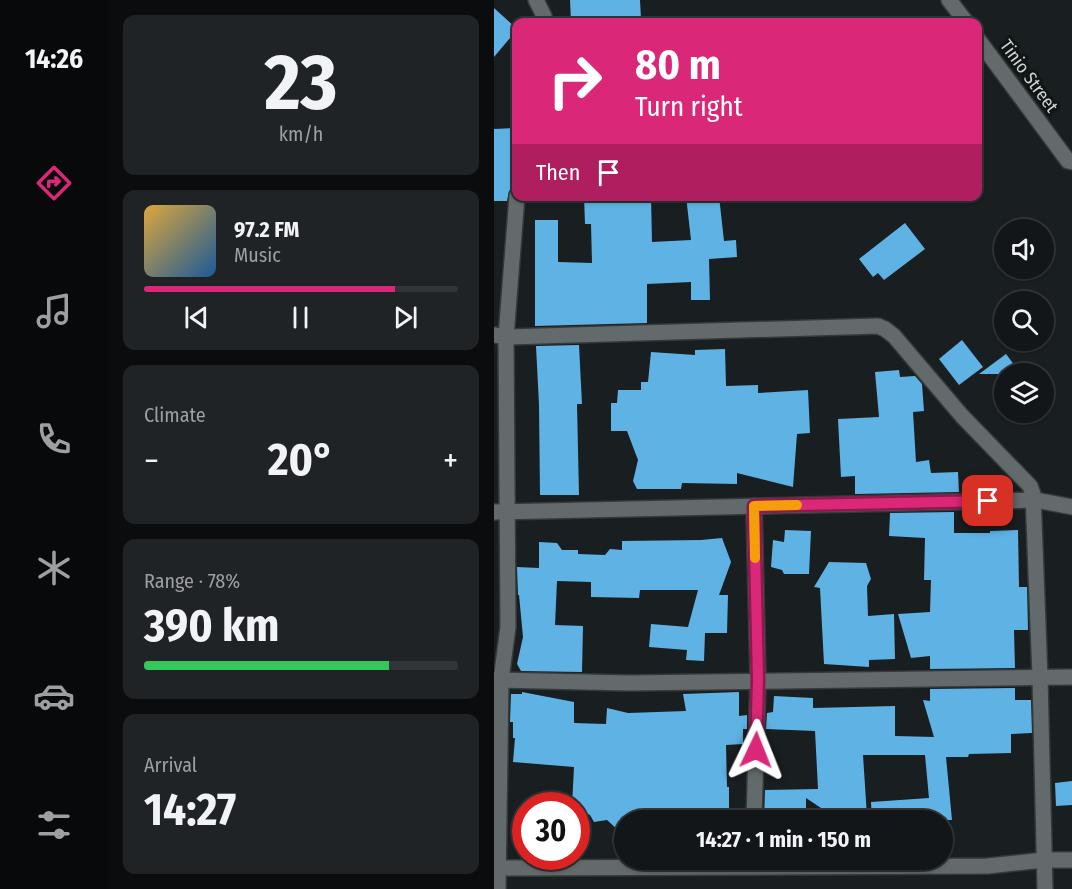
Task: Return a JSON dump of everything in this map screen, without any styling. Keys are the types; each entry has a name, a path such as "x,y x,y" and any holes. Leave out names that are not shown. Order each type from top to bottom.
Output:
{"street":[{"path":"536,0 544,16"},
{"path":"949,0 963,18"},
{"name":"Tinio Street","path":"982,45 1051,139 1068,160 1073,162"},
{"path":"498,889 496,868 498,680 508,627 500,512 500,336 516,201"},
{"path":"500,336 878,326 894,336 962,416 1030,486 1035,500 1044,889"},
{"path":"500,512 1035,500 1073,507"},
{"path":"754,506 758,680 754,810"},
{"path":"498,680 629,683 1073,677"},
{"path":"953,866 988,866 1044,860 1073,860"},
{"path":"496,868 614,866"}],"building":[{"path":"570,0 640,0 641,18 571,18"},
{"path":"494,8 512,24 512,36 494,57"},
{"path":"512,128 512,188 507,201 494,201 494,129"},
{"path":"584,201 651,201 652,242 691,240 687,201 720,201 724,241 736,240 737,257 709,259 710,300 691,300 691,282 647,284 647,323 535,326 535,220 558,220 558,262 592,263 591,224 585,224"},
{"path":"905,223 925,249 884,280 878,273 873,277 859,259"},
{"path":"962,340 983,367 959,385 939,359"},
{"path":"579,345 582,404 577,404 579,495 540,495 536,346"},
{"path":"725,349 726,386 758,385 758,393 808,390 810,433 797,434 793,487 737,473 737,484 682,483 681,489 637,489 633,481 638,460 627,431 611,431 611,403 617,403 618,390 641,390 641,382 648,382 651,352 695,355 695,350"},
{"path":"1006,354 1013,363 994,363 994,374 979,374"},
{"path":"899,370 900,377 915,376 922,384 924,411 913,412 916,462 929,460 931,473 958,472 959,492 855,494 855,476 841,477 838,419 879,417 875,372"},
{"path":"954,512 954,533 1018,530 1019,587 1027,587 1028,630 1014,630 1015,668 930,669 930,656 911,658 898,614 930,612 931,580 924,580 925,538 889,536 890,513"},
{"path":"785,530 811,531 809,574 784,574 782,570 771,567 773,540 784,542"},
{"path":"722,538 731,562 719,595 728,595 727,633 705,633 704,661 686,660 687,650 649,647 651,624 688,627 698,590 640,590 639,598 591,597 591,582 557,581 555,625 583,626 582,672 521,671 517,664 523,637 517,567 539,568 539,542 557,543 562,550 578,550 578,554 605,555 610,549 622,550 622,541"},
{"path":"829,562 866,563 871,579 867,586 868,616 894,614 895,659 869,660 869,667 824,664 820,588 814,587"},
{"path":"1015,688 1015,700 1031,700 1032,733 1011,734 1011,753 946,757 951,810 871,810 871,802 929,798 925,755 863,755 867,810 824,810 806,798 806,810 764,810 765,790 818,789 815,731 766,729 767,713 773,712 774,696 813,698 813,708 895,706 895,736 934,737 923,700 930,701 930,689"},
{"path":"522,692 574,702 574,723 606,724 607,708 628,713 686,711 683,694 739,692 739,716 747,715 747,729 743,729 743,744 726,745 729,810 614,810 614,826 607,820 594,822 590,815 590,792 573,792 574,767 513,762 515,738 513,738 513,722 510,722 511,694 522,694"},
{"path":"1073,781 1073,805 1056,806 1055,783"}],"slow traffic":[{"path":"755,558 754,506 797,505"}],"route":[{"path":"756,750 758,680 754,506 988,501"}]}
